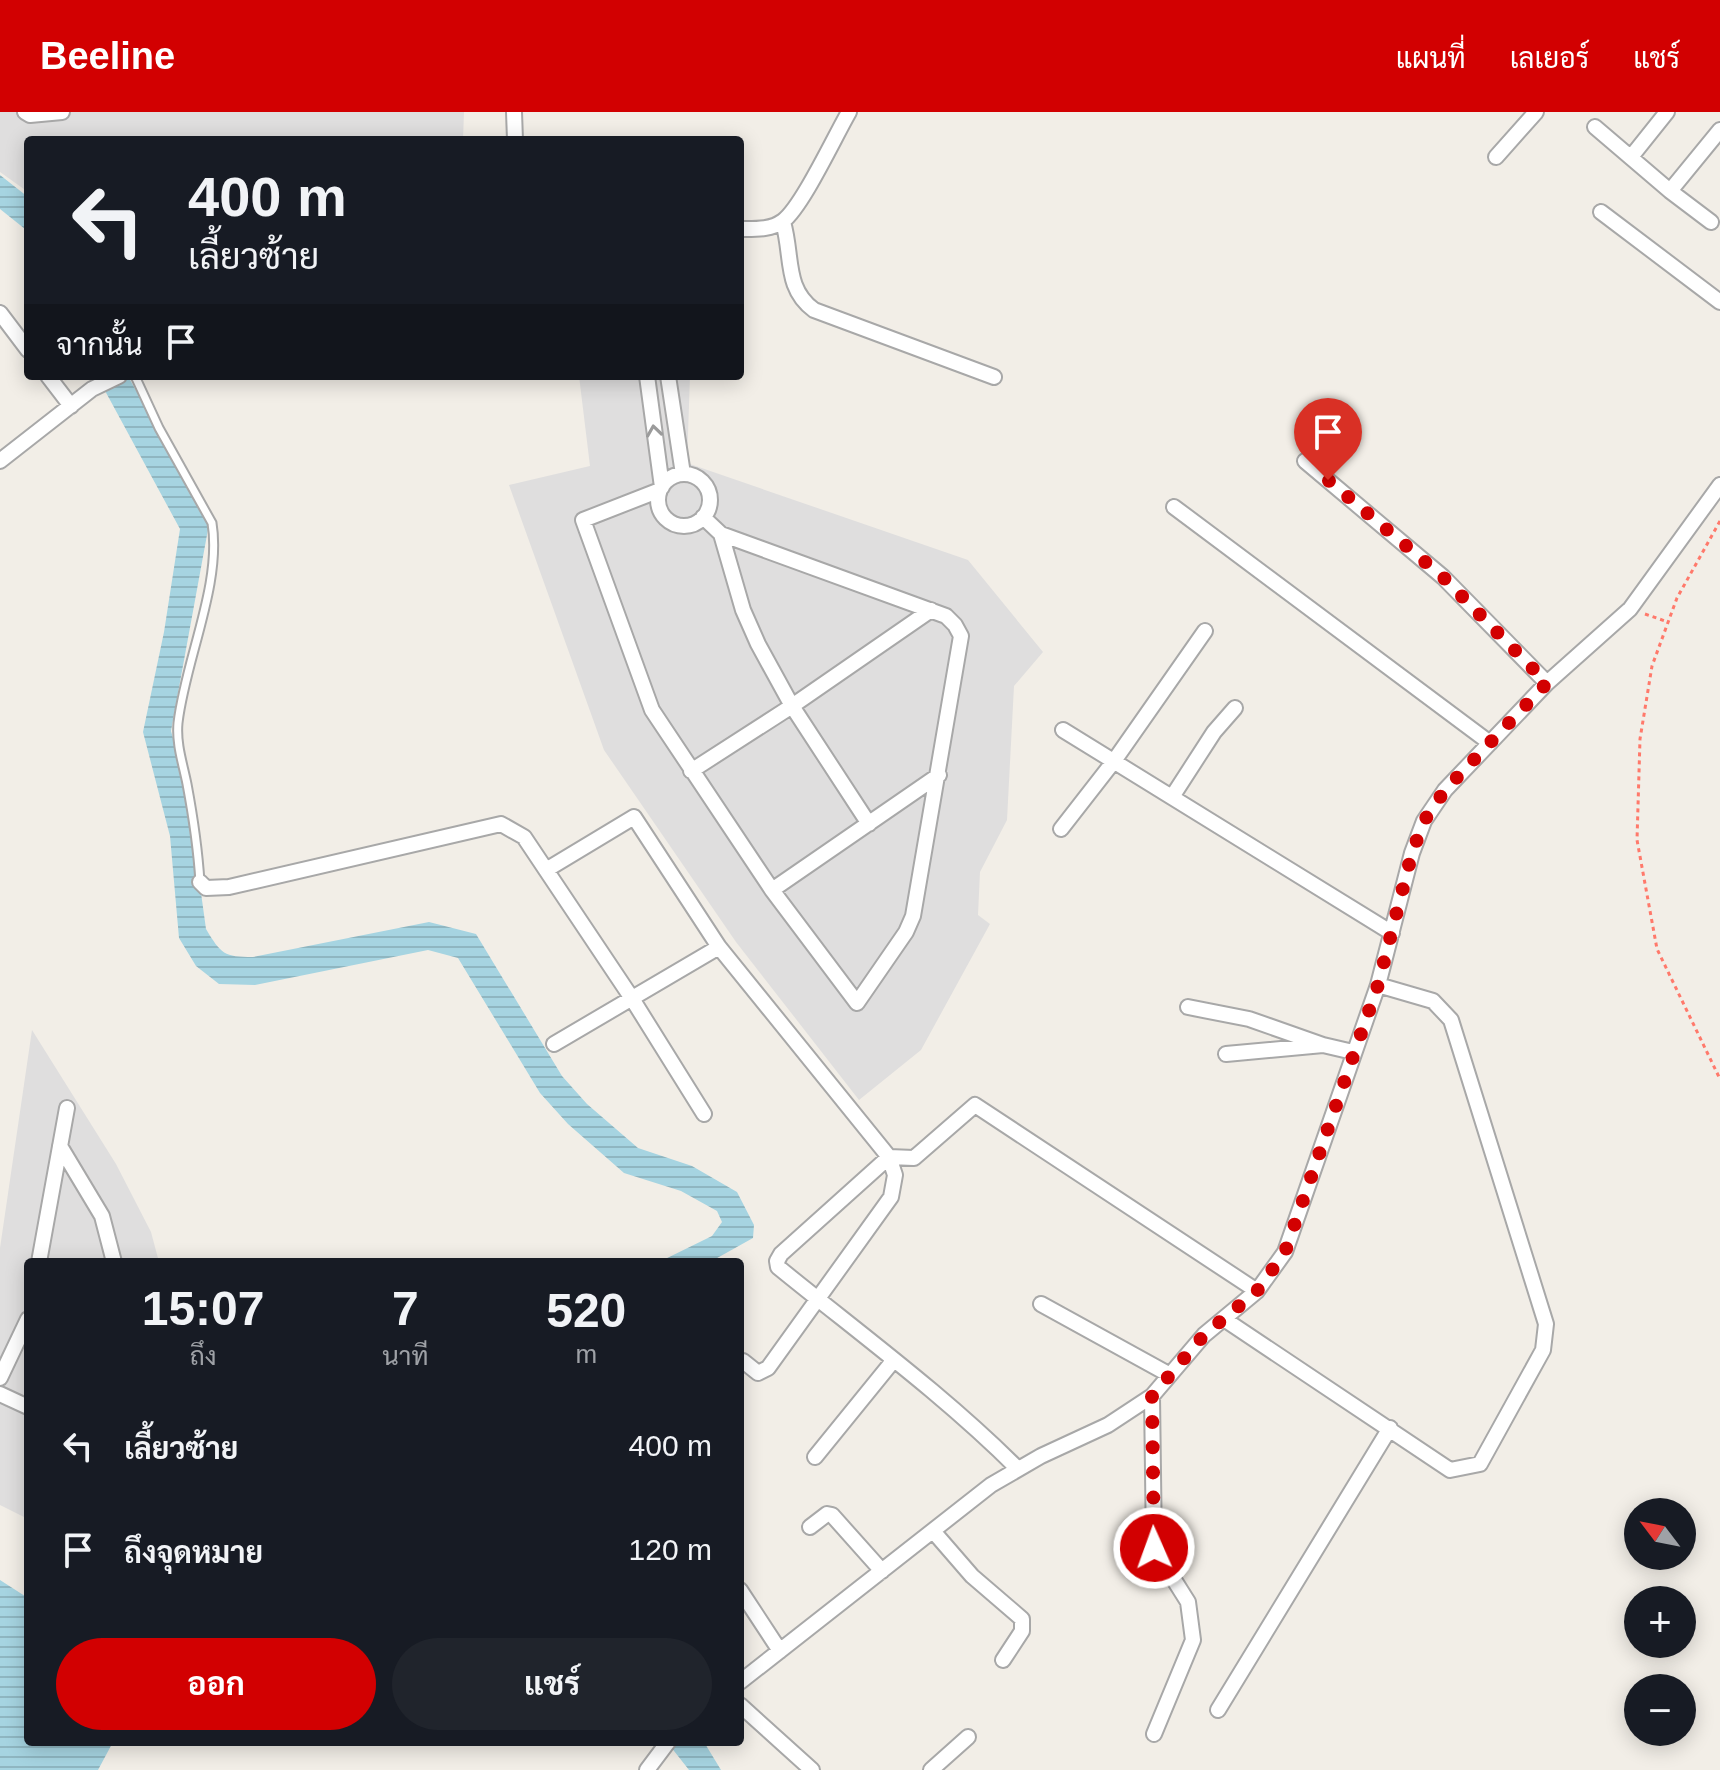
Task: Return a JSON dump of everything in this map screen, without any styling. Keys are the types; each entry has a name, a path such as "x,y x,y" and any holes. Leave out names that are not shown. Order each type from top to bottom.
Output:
{"street":[{"path":"25,112 30,115 62,112"},
{"path":"514,112 515,136"},
{"path":"744,229 764,229 783,222 797,206 849,112"},
{"path":"1496,157 1536,112"},
{"path":"1631,157 1667,112"},
{"path":"1595,127 1711,222"},
{"path":"1670,191 1720,130"},
{"path":"1601,212 1720,302"},
{"path":"783,222 789,242 793,287 800,300 814,310 994,377"},
{"path":"0,313 24,345"},
{"path":"51,380 71,406"},
{"path":"0,461 92,389 111,380"},
{"path":"648,380 661,488 659,507 668,521 683,526 691,525 709,509 708,491 697,477 683,474 672,477 661,488 583,520 652,710 772,890 857,1003 906,932 913,916 961,636 946,616 721,534 703,517"},
{"path":"669,380 683,474"},
{"path":"1305,461 1443,577 1547,683"},
{"path":"744,1679 991,1485 1108,1425 1152,1396 1204,1335 1257,1291 1285,1252 1378,985 1412,853 1424,821 1445,790 1547,683 1630,609 1720,485"},
{"path":"1174,507 1490,743"},
{"path":"721,534 743,610 792,706 869,824"},
{"path":"691,771 931,610"},
{"path":"1061,829 1114,761 1205,631"},
{"path":"1172,797 1214,732 1235,708"},
{"path":"1063,730 1392,933"},
{"path":"772,890 939,775"},
{"path":"546,870 634,817 719,947 889,1157 895,1175 891,1197 763,1372 758,1373 744,1362"},
{"path":"200,882 209,889 229,887 501,824 524,837 631,997 704,1114"},
{"path":"554,1044 719,947"},
{"path":"1224,1319 1450,1470 1480,1464 1543,1350 1546,1324 1451,1020 1433,1001 1378,985"},
{"path":"1188,1007 1249,1019 1323,1045 1353,1052"},
{"path":"1226,1054 1323,1045"},
{"path":"1018,1469 974,1425 778,1267 778,1258 889,1157 914,1158 975,1105 1257,1291"},
{"path":"40,1258 67,1108"},
{"path":"60,1146 102,1216 113,1258"},
{"path":"1041,1304 1170,1375"},
{"path":"0,1378 24,1327"},
{"path":"815,1457 893,1361"},
{"path":"0,1394 24,1405"},
{"path":"1152,1396 1154,1548 1188,1602 1193,1640 1154,1734"},
{"path":"1218,1710 1390,1428"},
{"path":"810,1527 827,1514 832,1515 882,1571"},
{"path":"933,1531 972,1576 1020,1616 1022,1631 1003,1660"},
{"path":"744,1597 780,1651"},
{"path":"744,1709 812,1770"},
{"path":"931,1770 968,1737"},
{"path":"647,1770 659,1746"}],"lane":[{"path":"137,380 159,428 212,523 214,535 207,591 180,712 178,736 200,882"}],"path":[{"path":"1720,521 1677,598 1652,666 1640,739 1637,840 1657,949 1720,1079"},
{"path":"1630,609 1668,622"}],"shaded area":[{"path":"0,112 464,112 463,136 24,136 24,189 0,172"},
{"path":"579,380 690,380 687,463 968,560 1043,652 1014,686 1007,820 980,872 978,915 990,924 921,1050 859,1100 736,942 604,750 509,485 590,466"},
{"path":"32,1030 116,1164 151,1232 158,1258 24,1258 24,1517 0,1505 0,1248"}],"water":[{"path":"0,175 24,194 24,228 0,209"},
{"path":"99,380 130,380 209,524 171,731 186,784 206,929 216,944 229,955 253,957 429,922 476,934 562,1076 587,1104 638,1148 692,1166 737,1192 754,1225 753,1238 717,1258 667,1258 712,1236 722,1222 717,1211 681,1191 624,1173 568,1124 540,1093 458,958 428,950 255,985 219,984 196,966 179,938 170,836 143,732 164,632 180,529"},
{"path":"0,1580 24,1595 24,1746 111,1746 98,1770 0,1770"},
{"path":"670,1746 706,1746 721,1770 689,1770"}],"route":[{"path":"1154,1548 1152,1396 1204,1335 1257,1291 1285,1252 1378,985 1412,853 1424,821 1445,790 1547,683 1443,577 1328,480"}]}
